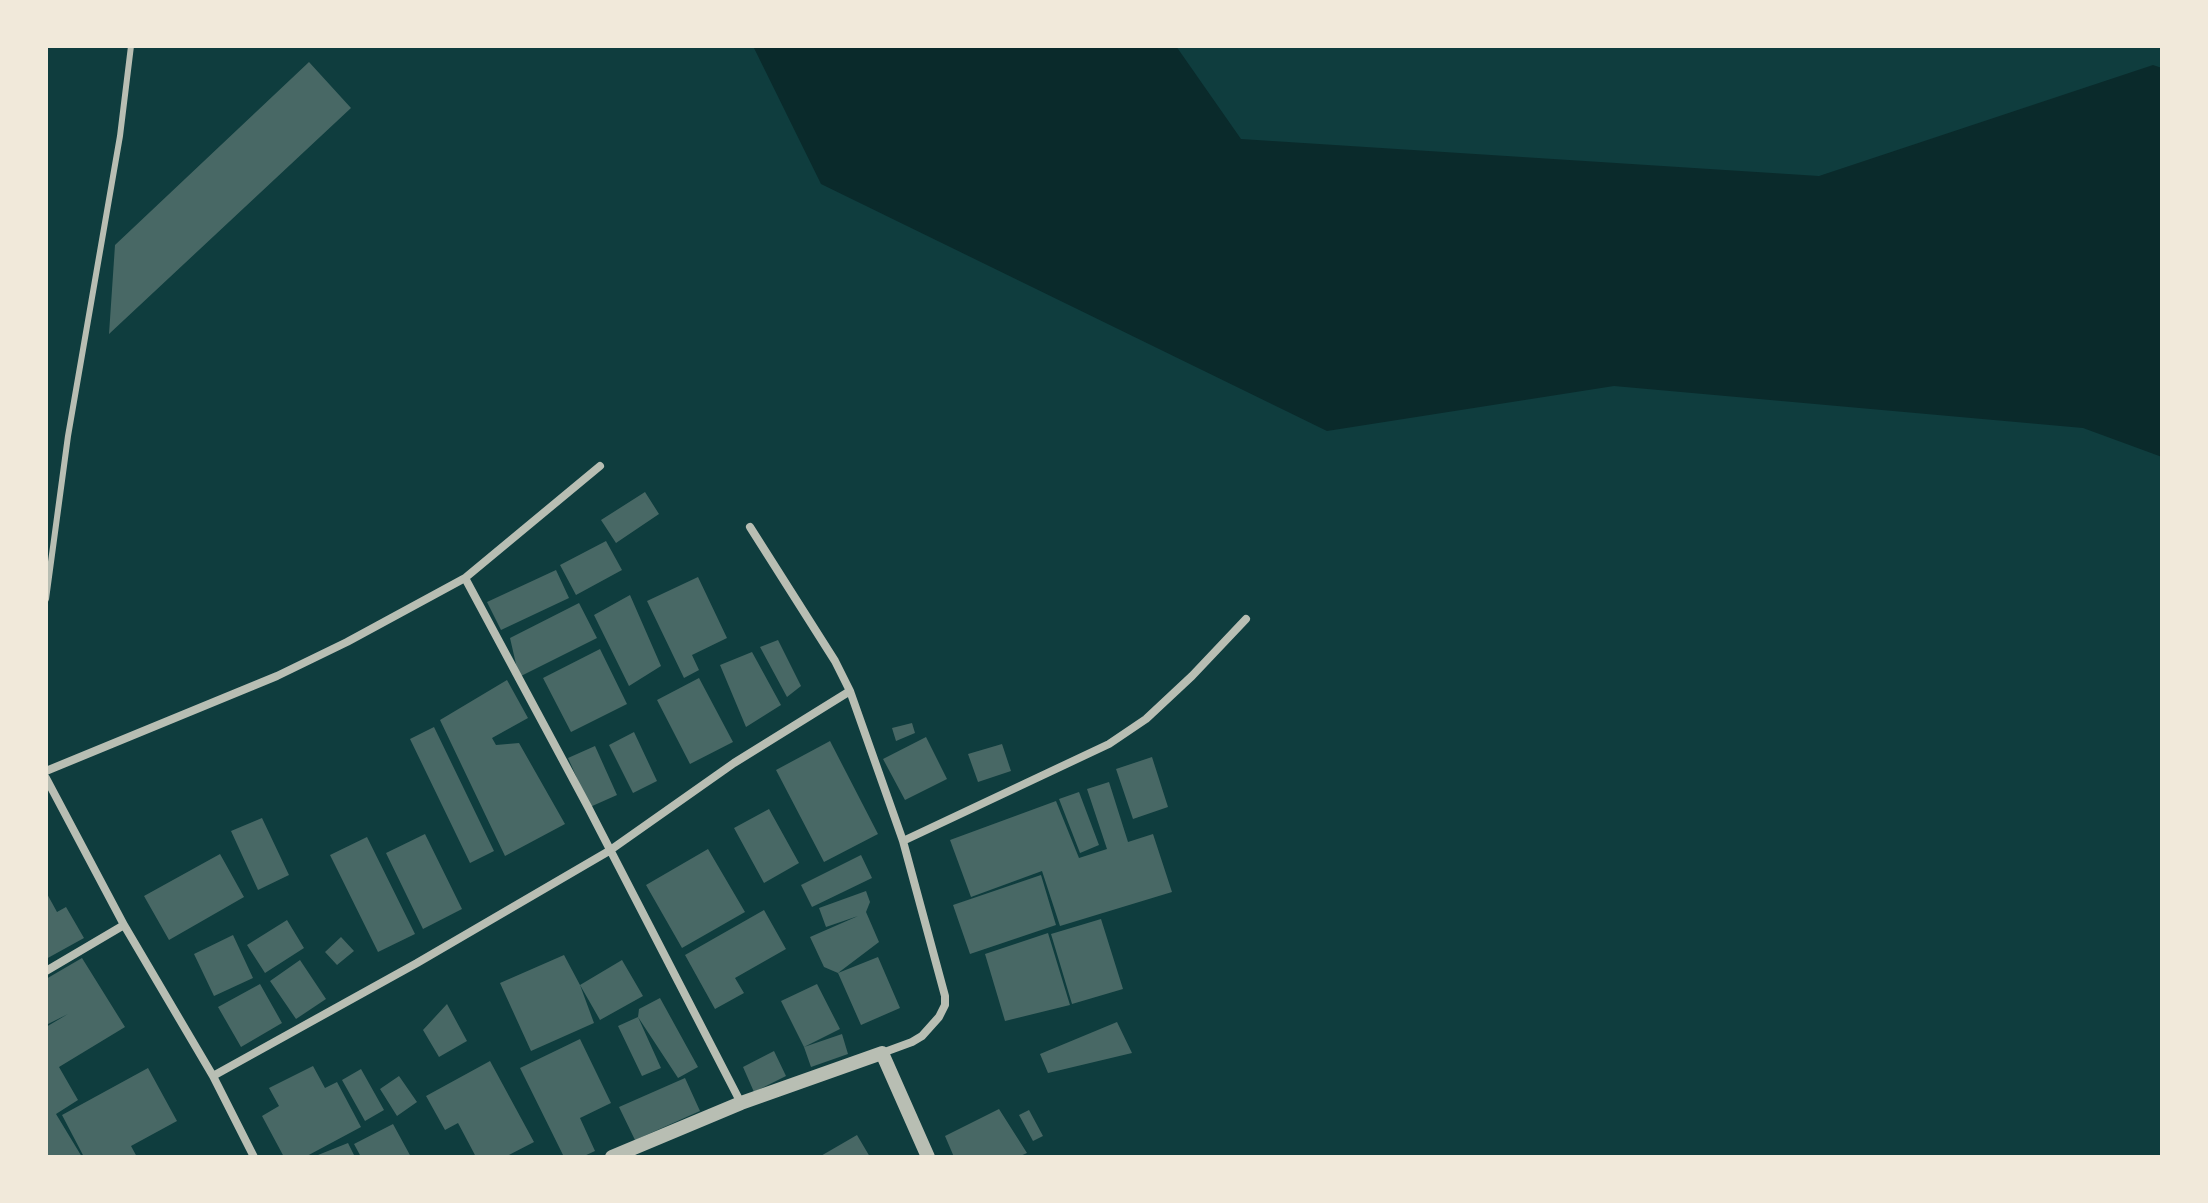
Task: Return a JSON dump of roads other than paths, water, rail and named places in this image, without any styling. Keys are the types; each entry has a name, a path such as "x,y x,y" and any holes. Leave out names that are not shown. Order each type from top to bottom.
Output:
{"street":[{"path":"46,771 277,676 465,578 600,466"},
{"path":"612,1157 741,1103 912,1042 939,1017 945,1005 903,841 850,691 835,661 750,527"},
{"path":"465,578 741,1103"},
{"path":"903,841 1109,744 1146,719 1246,619"},
{"path":"213,1076 417,963 609,851 734,763 850,691"},
{"path":"46,778 124,925 213,1076 254,1157"},
{"path":"46,971 124,925"},
{"path":"882,1053 928,1157"}],"lane":[{"path":"46,599 68,436 120,136 131,46"}],"water":[{"path":"753,46 1176,46 1241,139 1819,176 2153,65 2162,68 2162,457 2083,428 1614,386 1327,431 821,184"}]}
